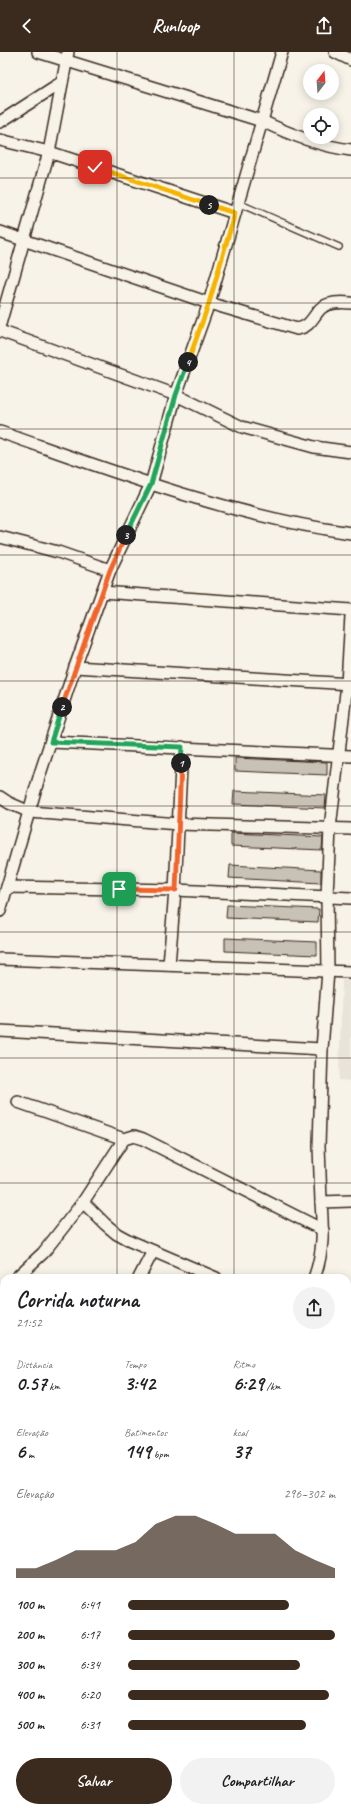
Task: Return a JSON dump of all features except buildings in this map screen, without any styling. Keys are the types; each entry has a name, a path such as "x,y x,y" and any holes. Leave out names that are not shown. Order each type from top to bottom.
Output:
{"street":[{"path":"38,52 67,56 262,121 286,133 328,147 351,150"},
{"path":"0,911 75,667 110,570 151,484 176,395 209,303 282,52"},
{"path":"335,52 351,60"},
{"path":"0,324 49,152 67,56"},
{"path":"0,122 62,82"},
{"path":"0,140 49,152 237,208"},
{"path":"0,232 209,303 297,329 304,328 310,324 321,308 341,302 351,303"},
{"path":"0,331 176,395 242,426 314,447 351,452"},
{"path":"0,432 222,507 306,527 351,534"},
{"path":"0,538 58,552 110,570"},
{"path":"102,592 351,610"},
{"path":"315,1274 320,1261 323,1230 319,1146 322,1049 328,971 327,896 330,828 338,756 349,684 351,616"},
{"path":"75,667 349,684"},
{"path":"51,742 351,756"},
{"path":"168,964 176,890 182,747"},
{"path":"0,797 9,803 30,812 178,824 351,829"},
{"path":"7,887 176,890 351,898"},
{"path":"0,959 168,964 351,972"},
{"path":"0,1031 322,1049"},
{"path":"18,1102 124,1139 134,1136 143,1139 323,1230"},
{"path":"20,1274 43,1253 83,1202 124,1139"},
{"path":"321,1202 351,1201"},
{"path":"83,1202 117,1234 206,1274"},
{"path":"141,1274 153,1251"}],"lane":[{"path":"237,208 339,247"}],"shaded area":[{"path":"342,980 351,980 351,1081 339,1080"}],"route":[{"path":"95,167 235,213 209,303 176,395 151,484 110,570 75,667 51,742 182,747 176,890 119,889"}]}
